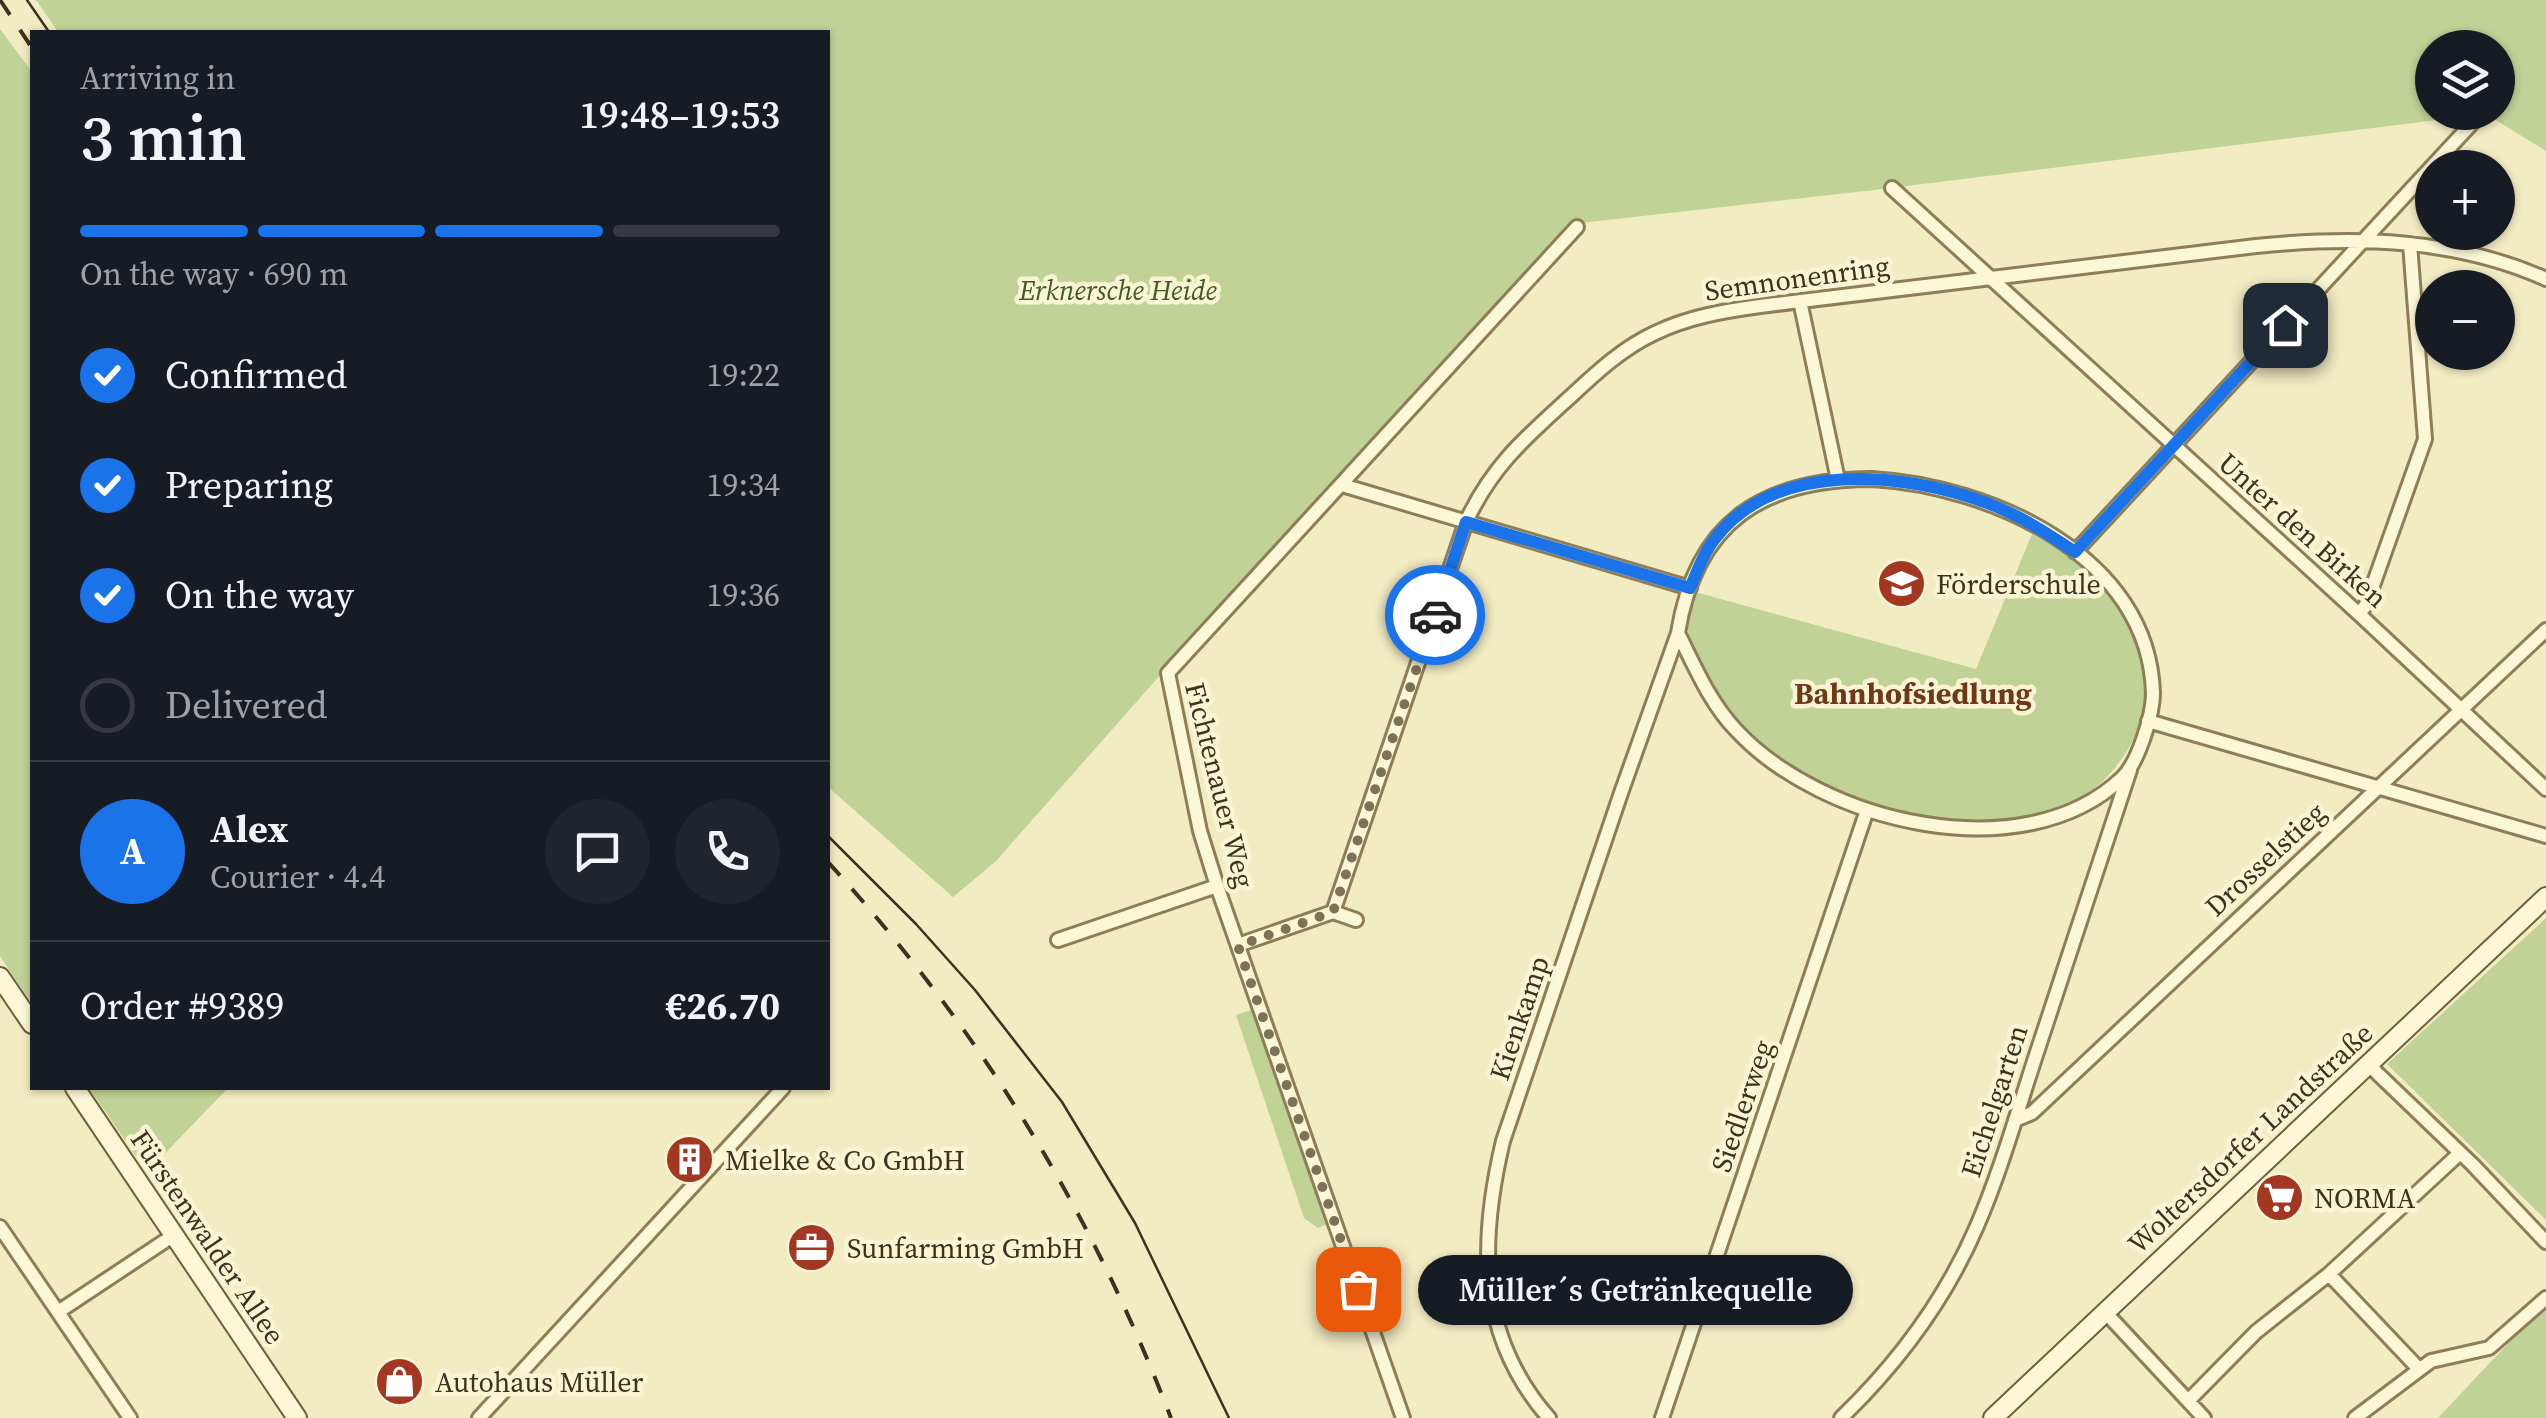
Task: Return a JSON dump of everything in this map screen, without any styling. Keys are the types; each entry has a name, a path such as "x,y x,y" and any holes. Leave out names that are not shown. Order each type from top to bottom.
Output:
{"main road":[{"name":"Woltersdorfer Landstraße","path":"1993,1418 2546,898"},
{"path":"0,977 30,1021"},
{"name":"Fürstenwalder Allee","path":"76,1090 297,1418"}],"street":[{"path":"2075,552 2466,130"},
{"name":"Unter den Birken","path":"1892,188 2546,789"},
{"path":"1577,226 1342,484 1690,588"},
{"name":"Semnonenring","path":"1333,912 1466,522 1491,476 1508,454 1606,363 1656,332 1722,312 2262,245 2362,242 2452,249 2518,266 2546,279"},
{"path":"2359,614 2366,605 2425,440 2410,244"},
{"path":"1800,301 1838,480"},
{"name":"Kienkamp","path":"1550,1418 1515,1370 1494,1314 1488,1230 1492,1190 1504,1141 1703,557 1714,540 1745,510 1766,498 1813,483 1838,480 1896,480 1956,492 2004,510 2075,552"},
{"name":"Fichtenauer Weg","path":"1342,484 1168,672 1200,830 1217,886 1403,1418"},
{"name":"Eichelgarten","path":"1841,1418 1905,1346 1941,1295 1977,1226 2153,702 2152,671 2135,621 2104,576 2075,552"},
{"name":"Drosselstieg","path":"2015,1120 2032,1112 2546,630"},
{"path":"1678,633 1712,699 1737,732 1791,774 1867,810 1950,827 2020,826 2066,814 2122,778 2132,766"},
{"path":"2148,720 2546,836"},
{"name":"Siedlerweg","path":"1662,1418 1867,810"},
{"path":"1058,940 1217,886"},
{"path":"1238,946 1333,912 1356,920"},
{"path":"2370,1062 2546,1242"},
{"path":"479,1418 780,1090"},
{"path":"2190,1400 2256,1332 2330,1274 2460,1153"},
{"path":"0,1227 130,1418"},
{"path":"58,1312 174,1235"},
{"path":"2330,1274 2419,1369"},
{"path":"2355,1418 2419,1369 2445,1356 2489,1348 2546,1298"},
{"path":"2106,1312 2204,1418"}],"green space":[{"name":"Erknersche Heide","path":"36,0 2546,0 2546,151 2512,130 2515,130 2515,30 2415,30 2415,123 1572,224 996,861 953,897 830,789 830,30 57,30"},
{"path":"0,29 30,69 30,1001 0,956"},
{"path":"2032,534 2081,564 2107,592 2136,642 2145,678 2141,719 2123,757 2090,791 2049,812 2003,822 1953,821 1902,813 1853,798 1809,777 1755,740 1710,685 1691,646 1688,625 1695,592 1976,669"},
{"path":"2546,918 2546,1220 2387,1064"},
{"path":"1254,1009 1329,1223 1318,1228 1304,1218 1236,1015"},
{"path":"90,1090 226,1090 147,1172"},
{"path":"2546,1303 2546,1418 2438,1418"}],"tram line":[{"path":"27,0 48,30"},
{"path":"830,838 975,990 1062,1102 1135,1223 1229,1418"}],"railway":[{"path":"0,0 30,45"},
{"path":"830,864 934,990 1026,1124 1105,1266 1171,1418"}],"way so far":[{"path":"1358,1289 1238,946 1333,912 1435,615"}],"place":[{"name":"Förderschule","path":"1901,584"},
{"name":"Mielke & Co GmbH","path":"690,1160"},
{"name":"NORMA","path":"2279,1198"},
{"name":"Sunfarming GmbH","path":"812,1248"},
{"name":"Müller´s Getränkequelle","path":"1358,1289"},
{"name":"Autohaus Müller","path":"400,1382"}],"district":[{"name":"Bahnhofsiedlung","path":"1913,693"}],"route":[{"path":"1435,615 1466,522 1690,588 1714,540 1745,510 1787,490 1838,480 1896,480 1956,492 2004,510 2075,552 2285,325"}]}
